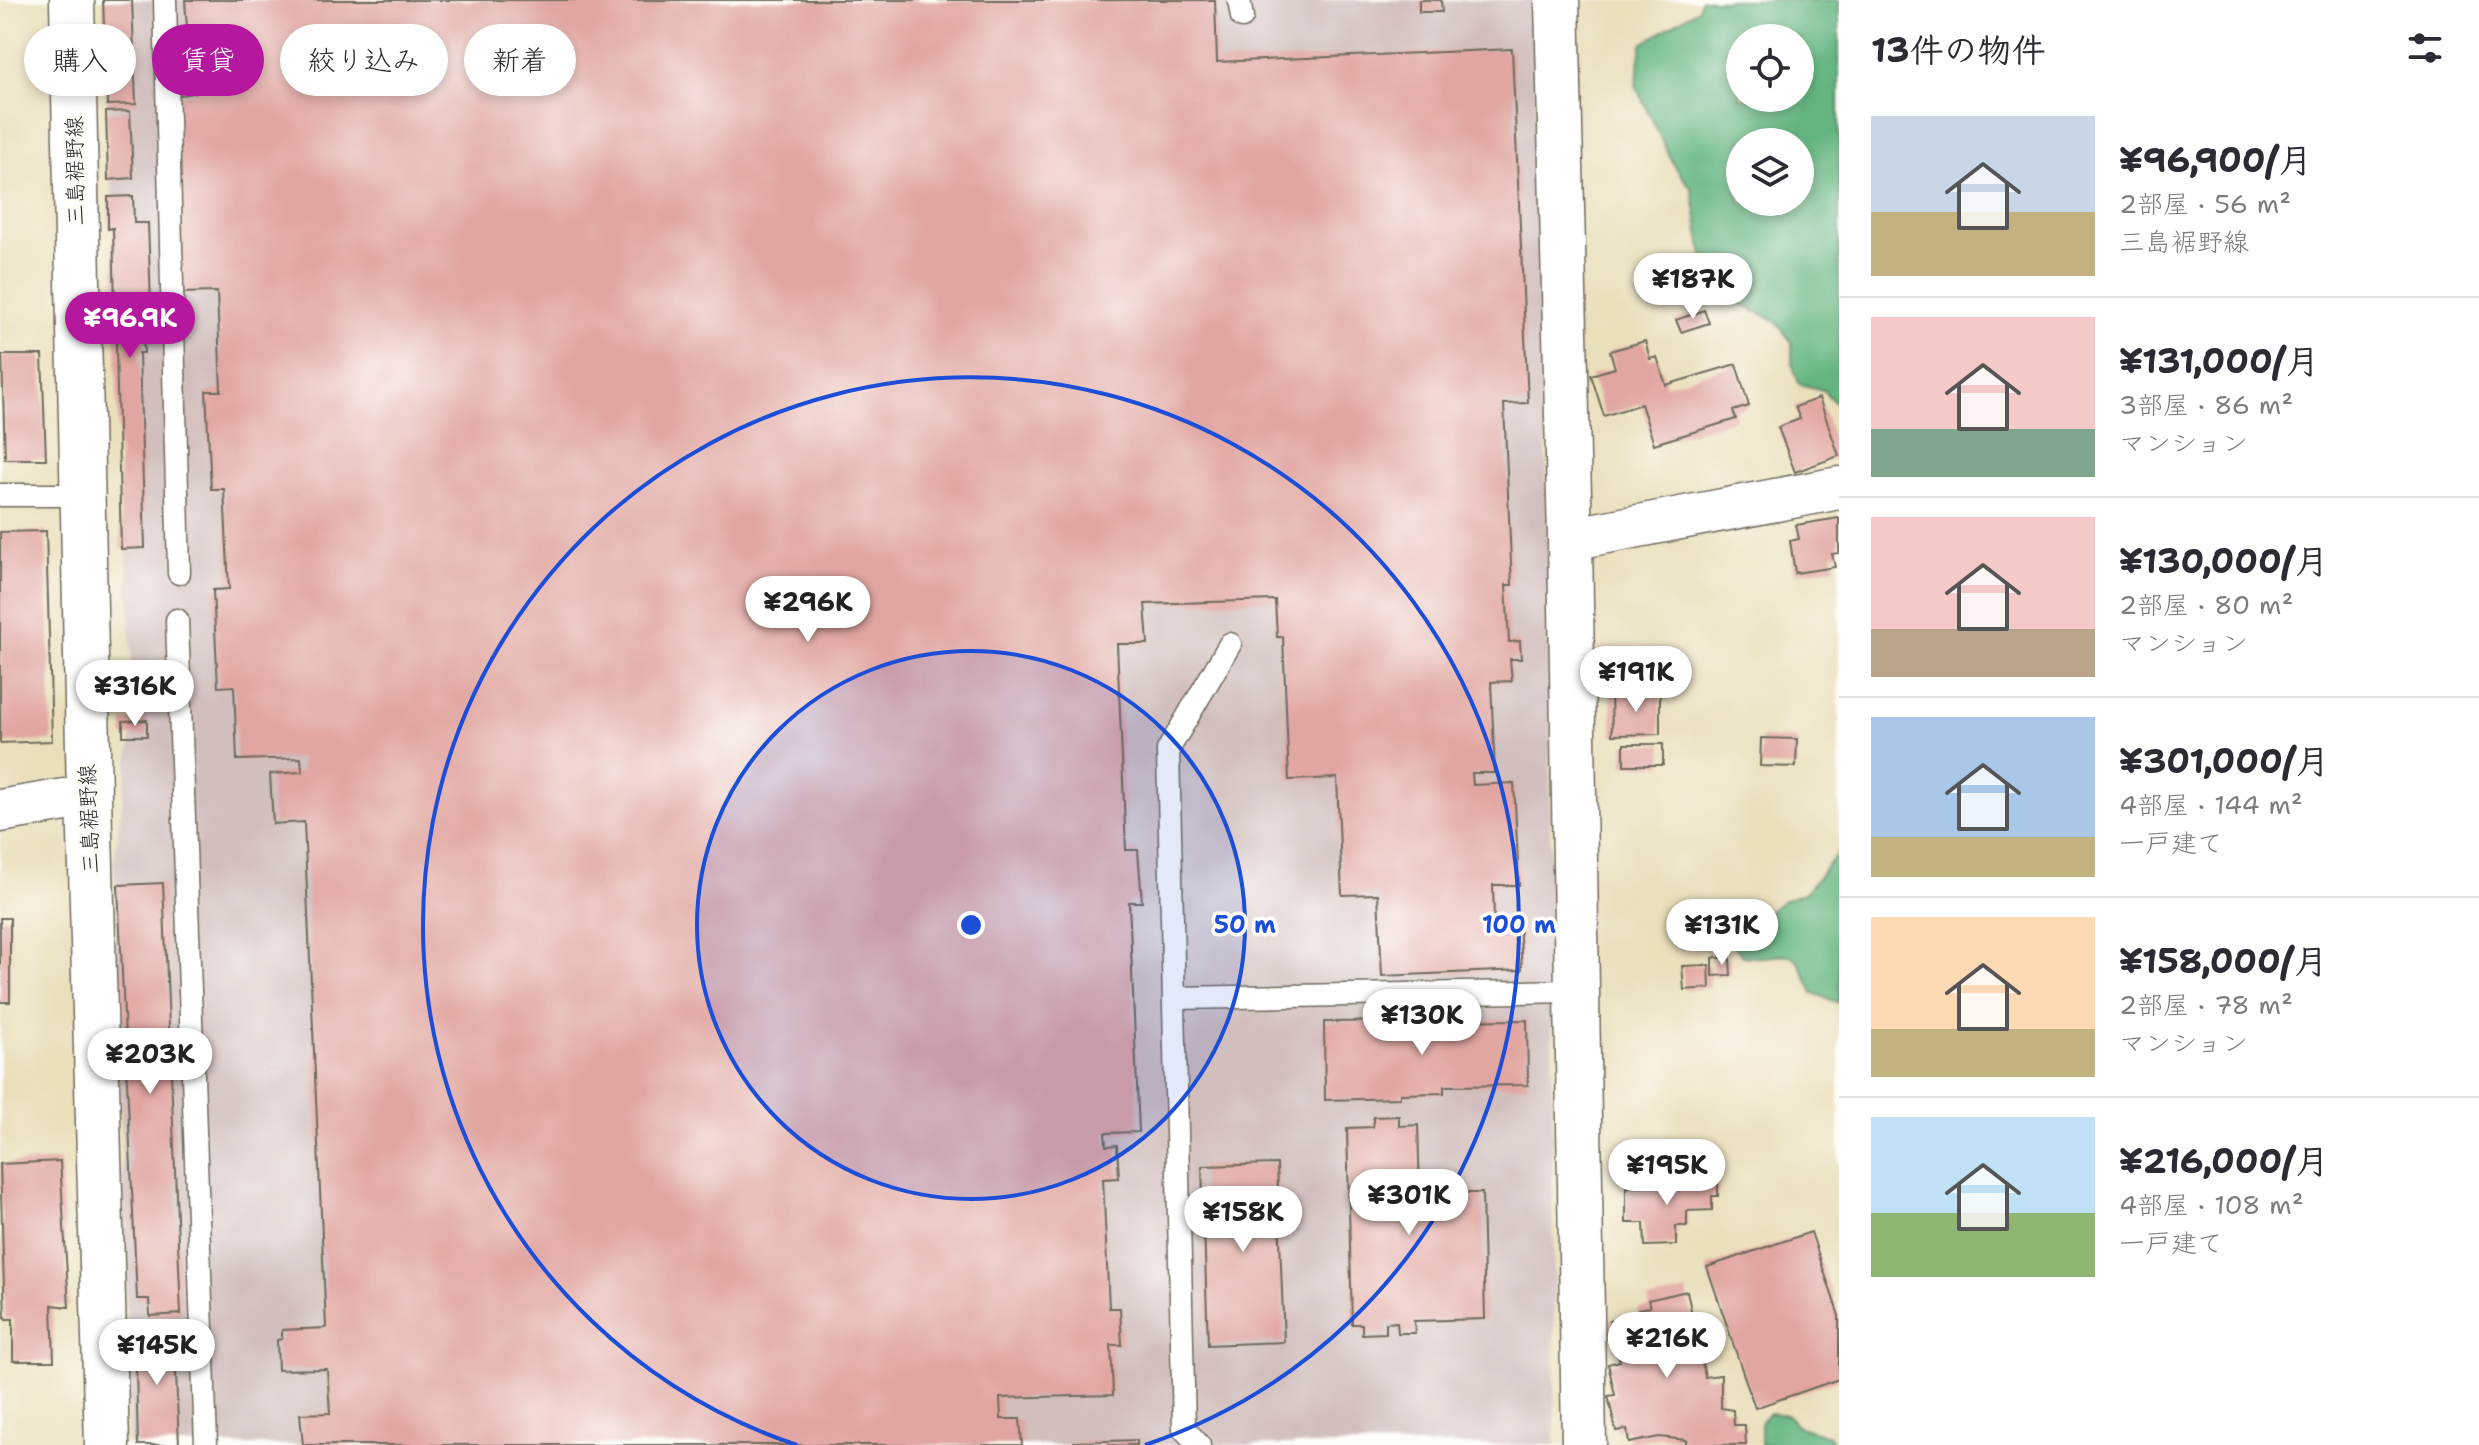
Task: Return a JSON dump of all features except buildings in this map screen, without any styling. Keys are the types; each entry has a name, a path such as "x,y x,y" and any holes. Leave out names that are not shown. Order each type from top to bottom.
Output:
{"main road":[{"name":"三島裾野線","path":"72,0 107,1445"},
{"path":"1557,0 1570,539 1584,1445"}],"street":[{"path":"1570,539 1839,488"},
{"path":"0,811 89,796"}],"lane":[{"path":"165,0 179,573"},
{"path":"0,495 82,495"},
{"path":"177,620 206,1445"},
{"path":"1199,1445 1184,1429 1168,750 1230,644"},
{"path":"1174,998 1577,991"}],"shaded area":[{"path":"104,0 1533,0 1548,517 1555,1445 130,1445 114,861 134,720 108,96 136,96 136,24 105,24"}],"green space":[{"path":"1701,0 1839,0 1839,407 1823,390 1799,384 1792,363 1792,343 1775,320 1724,297 1675,303 1681,290 1691,285 1704,261 1692,189 1673,164 1636,86 1642,44 1698,9"},
{"path":"1839,852 1839,1003 1813,993 1793,957 1743,956 1729,939 1740,925 1753,923 1783,901 1806,892"},
{"path":"1769,1413 1788,1415 1796,1426 1829,1436 1835,1445 1761,1445 1761,1421"}]}
